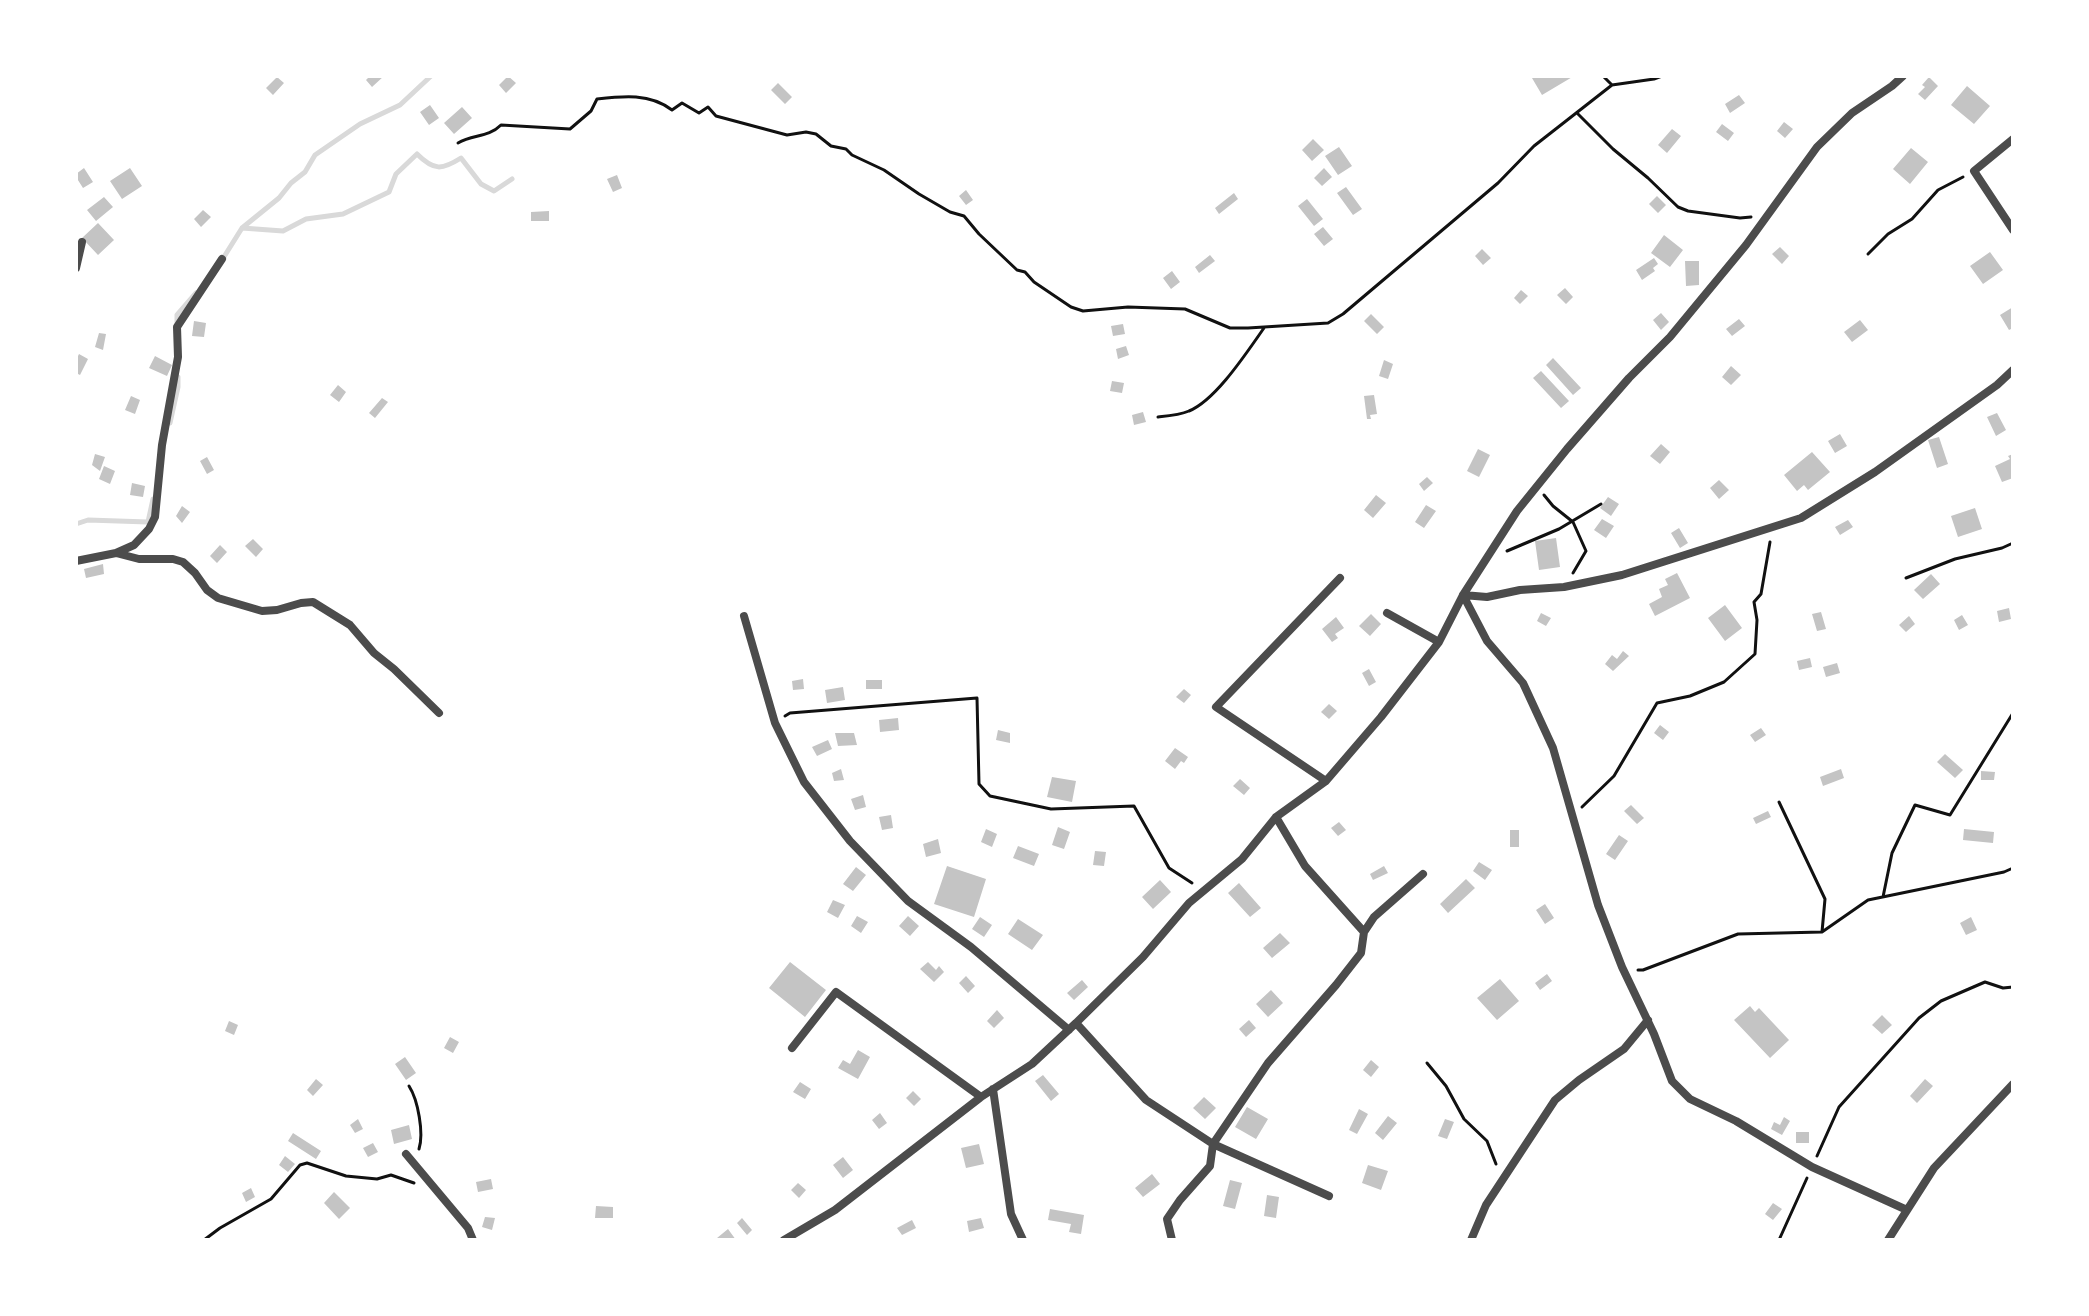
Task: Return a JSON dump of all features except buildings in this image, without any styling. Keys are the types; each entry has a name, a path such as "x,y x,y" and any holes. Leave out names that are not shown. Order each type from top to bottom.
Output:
{"street":[{"path":"785,1240 835,1210 981,1097 1032,1064 1143,957 1189,903 1242,859 1276,817 1326,781 1373,728 1439,642 1463,595 1517,511 1567,449 1629,378 1670,337 1746,245 1817,147 1852,113 1903,76"},
{"path":"2013,139 1974,171 2013,230"},
{"path":"76,268 82,242"},
{"path":"76,561 116,553 134,545 155,517 162,445 178,357 177,327 222,259"},
{"path":"1463,595 1487,597 1520,590 1564,587 1622,575 1801,518 1875,472 1997,385 2013,370"},
{"path":"116,553 139,559 183,562 218,598 262,611 313,602 350,625 374,653 439,713"},
{"path":"1326,781 1216,707 1340,578"},
{"path":"1463,595 1487,641 1523,683 1553,748 1598,905 1672,1081 1690,1099 1736,1121 1812,1167 1907,1210"},
{"path":"1387,613 1439,642"},
{"path":"744,616 775,723 804,782 850,841 908,901 1072,1027 1146,1100 1213,1144 1329,1196"},
{"path":"1276,817 1305,866 1364,932"},
{"path":"1172,1240 1167,1219 1210,1166 1213,1144 1268,1063 1361,953 1364,932 1374,917 1423,874"},
{"path":"792,1048 836,992 981,1097"},
{"path":"1471,1240 1486,1205 1555,1100 1624,1049 1648,1020"},
{"path":"1888,1240 1934,1168 2013,1084"},
{"path":"993,1089 1011,1214 1023,1240"},
{"path":"406,1154 468,1228 473,1240"}],"path":[{"path":"1603,76 1612,85"},
{"path":"458,143 468,137 492,133 501,125 570,129 591,111 597,99 629,96 654,100 672,110 682,103 699,113 708,107 716,116 787,135 816,134 831,146 846,149 950,212 964,216 1017,270 1025,272 1034,282 1071,307 1083,311 1128,307 1185,309 1230,328 1265,327 1328,323 1343,314 1498,183 1534,146 1612,85 1662,76"},
{"path":"1578,114 1678,207 1740,218 1765,217"},
{"path":"1868,254 1888,234 1912,219 1938,190 1974,171"},
{"path":"1158,417 1190,411 1212,394 1265,327"},
{"path":"1537,486 1553,506 1573,522 1586,551 1564,587"},
{"path":"1489,557 1559,529 1601,504"},
{"path":"1571,816 1614,776 1657,703 1690,696 1724,682 1755,654 1757,620 1754,602 1761,594 1774,527"},
{"path":"1906,578 1955,559 2013,543"},
{"path":"775,723 790,713 977,698 979,784 990,796 1051,809 1134,806 1169,868 1204,891"},
{"path":"1883,897 1892,853 1915,805 1950,815 2013,713"},
{"path":"1779,802 1825,899 1822,932"},
{"path":"1622,967 1643,970 1738,934 1822,932 1868,900 2013,868"},
{"path":"1779,1240 1839,1107 1919,1018 1941,1001 1985,982 2003,988 2013,987"},
{"path":"1427,1063 1446,1086 1464,1119 1487,1141 1497,1167"},
{"path":"409,1086 415,1096 421,1142 415,1164"},
{"path":"204,1240 271,1199 300,1165 307,1163 346,1176 377,1179 391,1175 436,1190"}],"waterway":[{"path":"222,260 242,228 279,198 305,172 315,155 360,124 400,105 431,76"},
{"path":"242,228 283,231 306,219 343,214 389,192 396,174 417,154 438,167 461,158 481,184 494,191 512,179"},
{"path":"177,323 177,315 196,293"},
{"path":"170,423 178,377"},
{"path":"76,524 88,520 148,522 153,499"}]}
